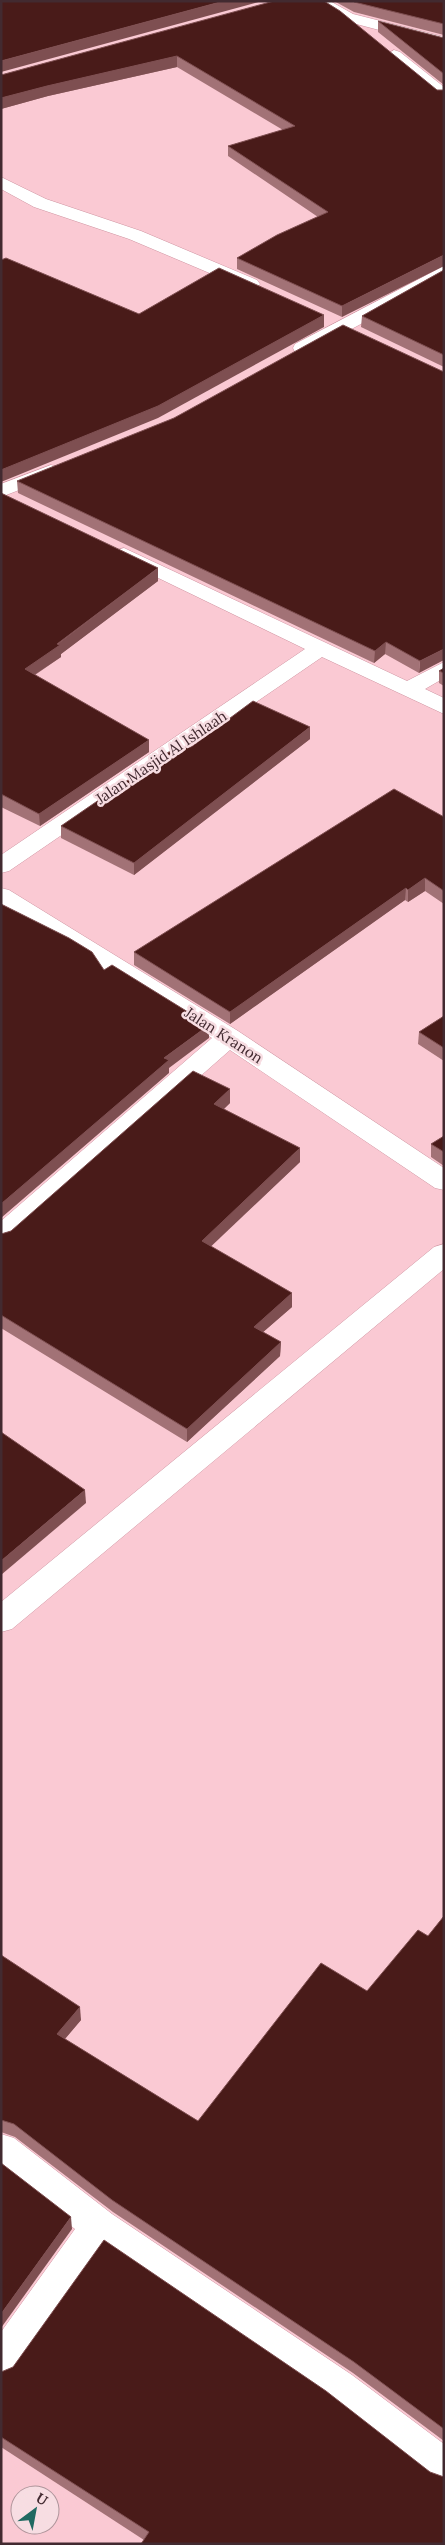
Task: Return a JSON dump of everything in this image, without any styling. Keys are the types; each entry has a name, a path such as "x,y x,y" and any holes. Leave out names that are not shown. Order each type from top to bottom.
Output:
{"street":[{"path":"318,1 347,17 444,95"},
{"path":"347,17 444,42"},
{"path":"1,182 40,203 135,235 271,293"},
{"path":"287,356 444,271"},
{"path":"7,497 65,465"},
{"path":"108,546 444,707"},
{"name":"Jalan Masjid Al Ishlaah","path":"1,866 320,648"},
{"path":"408,690 444,669"},
{"name":"Jalan Kranon","path":"1,895 229,1037 444,1181"},
{"path":"1,1236 229,1037"},
{"path":"1,1620 444,1254"},
{"path":"1,2150 99,2226 340,2388 444,2468"},
{"path":"1,2364 99,2226"}],"building":[{"path":"1,1 224,1 1,61"},
{"path":"274,1 324,1 340,11 437,90 444,90 444,255 342,306 237,258 277,235 328,212 228,146 295,126 177,56 1,98 1,75"},
{"path":"444,1 444,24 354,2"},
{"path":"378,21 444,38 444,74"},
{"path":"6,258 139,314 219,268 324,315 158,406 1,470 1,260"},
{"path":"444,270 444,355 362,316"},
{"path":"343,325 444,372 444,649 420,661 386,642 375,651 17,481 174,418"},
{"path":"1,493 158,568 57,644 60,645 25,669 149,740 39,814 1,794"},
{"path":"253,701 310,727 134,863 61,826 176,747 191,747"},
{"path":"394,789 444,817 444,891 425,878 408,890 406,888 230,1012 134,952"},
{"path":"1,904 69,938 92,952 104,970 112,965 209,1025 164,1058 169,1060 1,1204"},
{"path":"444,1016 444,1048 419,1032"},
{"path":"193,1071 230,1089 214,1104 300,1148 202,1241 292,1293 254,1327 281,1342 187,1429 1,1315 1,1234 11,1231"},
{"path":"444,1136 444,1152 431,1144"},
{"path":"1,1432 85,1490 1,1561"},
{"path":"444,1916 444,2429 354,2362 112,2200 14,2124 1,2120 1,1955 80,2007 57,2034 198,2121 321,1963 367,1991 418,1930 428,1936"},
{"path":"1,2163 71,2217 1,2314"},
{"path":"104,2240 326,2391 430,2472 444,2477 444,2544 141,2544 149,2532 1,2437 1,2372 13,2367"}]}
